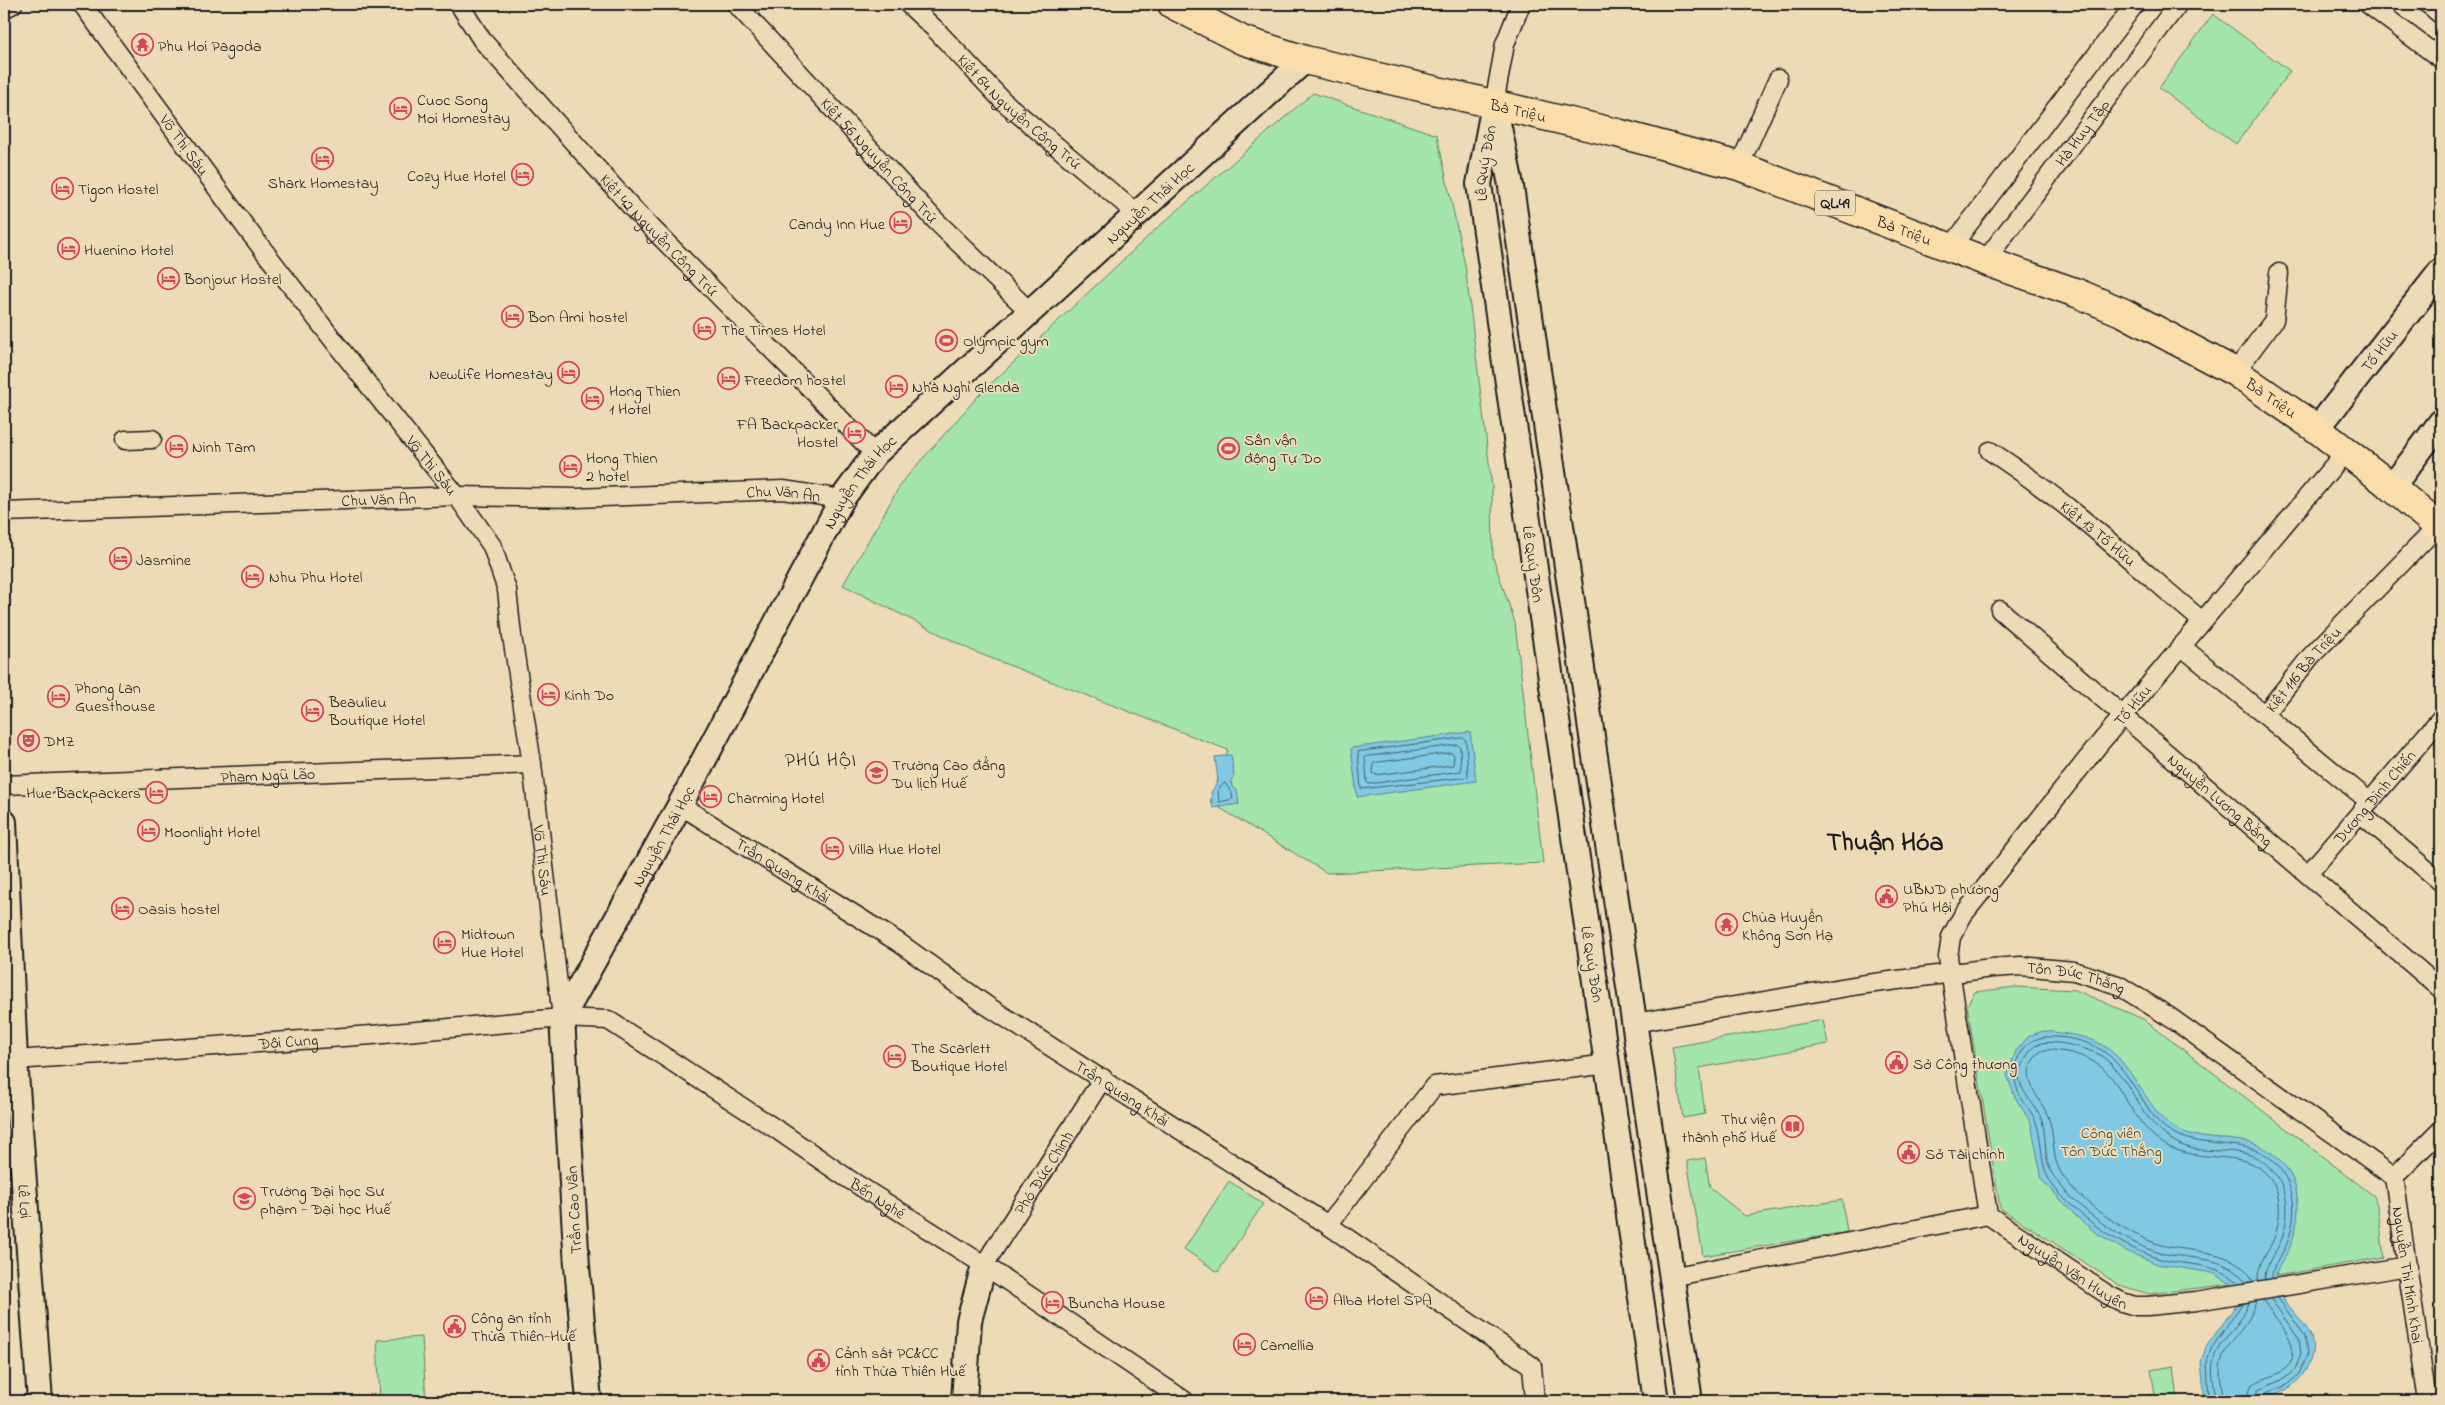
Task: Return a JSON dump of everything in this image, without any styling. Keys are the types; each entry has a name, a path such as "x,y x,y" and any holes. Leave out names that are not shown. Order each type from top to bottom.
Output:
{"highway":[{"name":"Bà Triệu","path":"1172,4 1242,40 1305,60 1617,133 1739,166 1985,261 2077,293 2124,313 2235,372 2317,429 2440,527"}],"street":[{"path":"4,9 12,4"},
{"name":"Võ Thị Sáu","path":"82,4 247,229 458,496 492,546 507,590 512,636 532,764 562,1018"},
{"name":"Kiệt 42 Nguyễn Công Trứ","path":"459,4 482,40 636,212 875,454"},
{"name":"Kiệt 56 Nguyễn Công Trứ","path":"736,4 935,220 1030,312"},
{"name":"Kiệt 64 Nguyễn Công Trứ","path":"908,4 936,29 1003,102 1137,214"},
{"path":"1494,104 1505,44 1521,4"},
{"path":"1952,247 2135,4"},
{"name":"Hà Huy Tập","path":"1985,261 2178,4"},
{"path":"2368,4 2441,60"},
{"path":"2428,4 2441,15"},
{"name":"Nguyễn Thái Học","path":"562,1018 680,805 842,499 875,454 1305,60"},
{"path":"1739,166 1778,79"},
{"name":"Lê Quý Đôn","path":"1494,104 1510,180 1690,1401"},
{"name":"Lê Quý Đôn","path":"1494,104 1479,184 1656,1401"},
{"path":"2235,372 2274,320 2279,273"},
{"name":"Tố Hữu","path":"2317,429 2439,277"},
{"path":"2392,487 2441,422"},
{"path":"126,440 152,439"},
{"name":"Tố Hữu","path":"1950,973 1948,958 1956,925 2122,717 2346,451"},
{"name":"Kiệt 13 Tố Hữu","path":"1990,452 2024,473 2078,516 2202,621"},
{"name":"Chu Văn An","path":"4,512 458,496 577,498 783,490 842,499"},
{"name":"Kiệt 116 Bà Triệu","path":"2440,527 2311,656 2265,714 2365,807 2441,882"},
{"path":"1531,546 1563,540"},
{"name":"Nguyễn Lương Bằng","path":"2000,610 2122,717 2441,989"},
{"path":"2181,646 2265,714"},
{"name":"Dương Đình Chiến","path":"2308,874 2441,718"},
{"name":"Phạm Ngũ Lão","path":"4,786 532,764"},
{"name":"Trần Quang Khải","path":"680,805 898,942 986,1004 1328,1225 1532,1366 1535,1401"},
{"name":"Lê Lợi","path":"4,822 15,1060 40,1401"},
{"name":"Tôn Đức Thắng","path":"1634,1023 1859,985 1950,973 2021,966 2074,971 2118,985 2171,1018 2394,1177"},
{"path":"1671,1277 1988,1215 1950,973"},
{"name":"Đội Cung","path":"15,1060 372,1035 562,1018"},
{"name":"Bến Nghé","path":"562,1018 608,1020 780,1131 847,1178 984,1265 1186,1401"},
{"name":"Trần Cao Vân","path":"562,1018 577,1266 589,1401"},
{"path":"1603,1028 1634,1023"},
{"path":"1328,1225 1434,1086 1608,1064"},
{"name":"Phó Đức Chính","path":"984,1265 1103,1078"},
{"path":"2394,1177 2441,1130"},
{"name":"Nguyễn Thị Minh Khai","path":"2394,1177 2427,1401"},
{"name":"Nguyễn Văn Huyên","path":"1988,1215 2108,1295 2135,1306 2157,1306 2235,1295 2408,1266"},
{"path":"964,1401 968,1322 984,1265"}],"green space":[{"path":"2213,14 2290,71 2236,144 2159,88"},
{"path":"1313,93 1437,135 1465,265 1492,487 1493,557 1515,623 1543,863 1327,873 1210,802 1228,750 975,652 843,585 902,482 980,394 1156,229"},
{"name":"Công viên Tôn Đức Thắng","path":"2015,987 2075,990 2143,1019 2374,1196 2378,1209 2384,1257 2231,1284 2149,1294 2119,1285 2000,1208 1967,1005 1975,992"},
{"path":"1823,1020 1828,1044 1699,1068 1705,1114 1683,1118 1672,1047"},
{"path":"1705,1158 1710,1188 1745,1216 1842,1200 1847,1232 1703,1256 1687,1161"},
{"path":"1229,1181 1263,1204 1218,1272 1184,1249"},
{"path":"422,1337 426,1401 380,1401 377,1340"},
{"path":"4,1340 9,1401 4,1401"},
{"path":"2174,1366 2178,1401 2116,1401 2155,1394 2151,1370"}],"water":[{"path":"1470,732 1476,781 1357,797 1351,748"},
{"path":"1231,755 1234,776 1231,780 1232,787 1237,790 1239,804 1213,808 1211,793 1218,781 1215,757"},
{"path":"2043,1031 2080,1036 2104,1046 2124,1064 2157,1112 2172,1126 2202,1137 2245,1141 2272,1153 2285,1166 2295,1185 2298,1207 2296,1229 2288,1252 2277,1272 2277,1284 2284,1299 2306,1327 2311,1337 2312,1345 2309,1363 2301,1377 2291,1387 2265,1398 2205,1401 2201,1362 2206,1347 2237,1304 2238,1297 2235,1286 2213,1273 2157,1264 2126,1251 2095,1232 2078,1218 2042,1180 2031,1123 2015,1097 2007,1075 2016,1051 2029,1036"}],"place":[{"name":"Phu Hoi Pagoda","path":"142,45"},
{"name":"Cuoc Song Moi Homestay","path":"401,108"},
{"name":"Shark Homestay","path":"323,158"},
{"name":"Cozy Hue Hotel","path":"522,175"},
{"name":"Tigon Hostel","path":"62,188"},
{"name":"Candy Inn Hue","path":"901,223"},
{"name":"Huenino Hotel","path":"68,249"},
{"name":"Bonjour Hostel","path":"168,278"},
{"name":"Bon Ami hostel","path":"512,316"},
{"name":"The Times Hotel","path":"705,329"},
{"name":"Olympic gym","path":"947,340"},
{"name":"NewLife Homestay","path":"569,373"},
{"name":"Freedom hostel","path":"728,379"},
{"name":"Nhà Nghỉ Glenda","path":"896,386"},
{"name":"Hong Thien 1 Hotel","path":"593,399"},
{"name":"FA Backpacker Hostel","path":"854,432"},
{"name":"Ninh Tam","path":"176,446"},
{"name":"Sân vận động Tự Do","path":"1228,448"},
{"name":"Hong Thien 2 hotel","path":"570,466"},
{"name":"Jasmine","path":"120,559"},
{"name":"Nhu Phu Hotel","path":"253,576"},
{"name":"Kinh Do","path":"548,694"},
{"name":"Phong Lan Guesthouse","path":"59,696"},
{"name":"Beaulieu Boutique Hotel","path":"313,710"},
{"name":"DMZ","path":"28,740"},
{"name":"Trường Cao đẳng Du lịch Huế","path":"876,773"},
{"name":"Hue Backpackers","path":"157,792"},
{"name":"Charming Hotel","path":"711,797"},
{"name":"Moonlight Hotel","path":"148,831"},
{"name":"Villa Hue Hotel","path":"833,848"},
{"name":"UBND phường Phú Hội","path":"1887,897"},
{"name":"Oasis hostel","path":"122,908"},
{"name":"Chùa Huyền Không Sơn Hạ","path":"1726,925"},
{"name":"Midtown Hue Hotel","path":"445,942"},
{"name":"The Scarlett Boutique Hotel","path":"895,1056"},
{"name":"Sở Công thương","path":"1897,1063"},
{"name":"Thư viện thành phố Huế","path":"1792,1127"},
{"name":"Sở Tài chính","path":"1909,1153"},
{"name":"Trường Đại học Sư phạm - Đại học Huế","path":"244,1199"},
{"name":"Alba Hotel SPA","path":"1317,1299"},
{"name":"Buncha House","path":"1052,1302"},
{"name":"Công an tỉnh Thừa Thiên-Huế","path":"455,1326"},
{"name":"Camellia","path":"1244,1344"},
{"name":"Cảnh sát PC&CC tỉnh Thừa Thiên Huế","path":"819,1361"}],"district":[{"name":"PHÚ HỘI","path":"821,759"},
{"name":"Thuận Hóa","path":"1885,841"}]}
